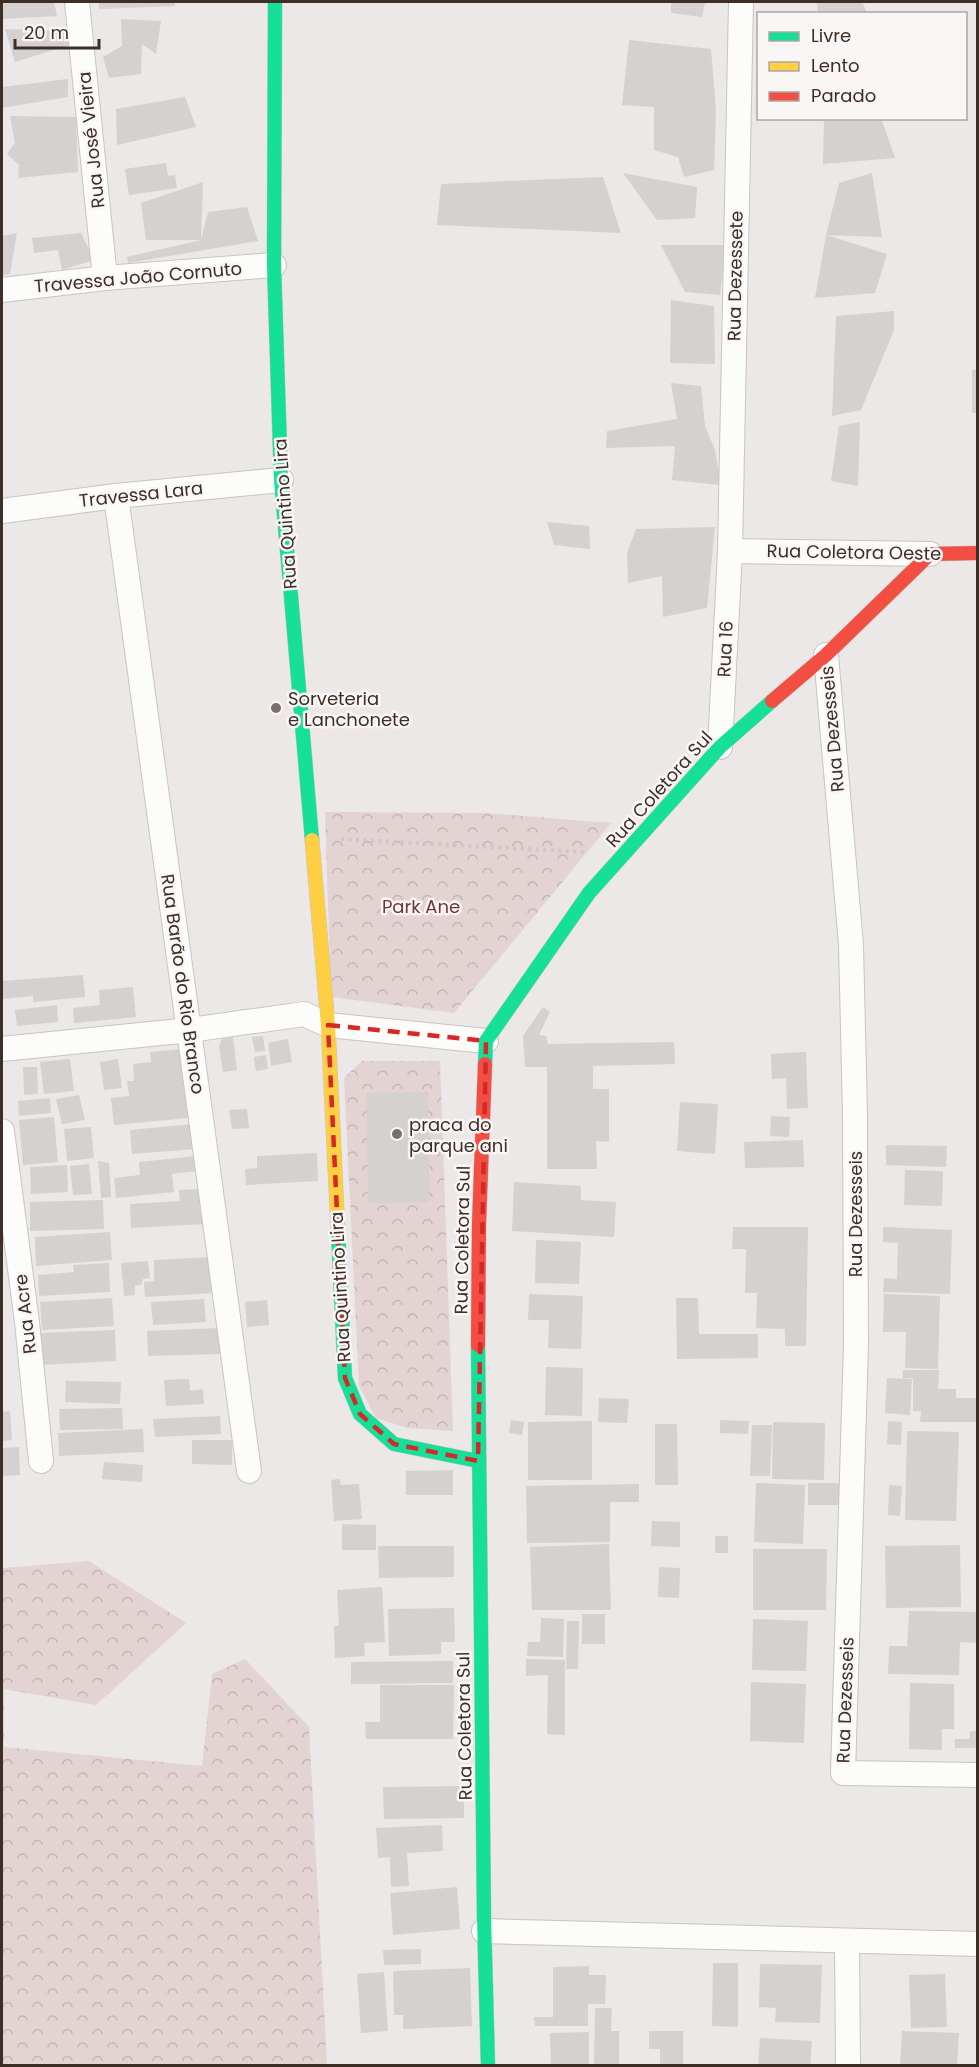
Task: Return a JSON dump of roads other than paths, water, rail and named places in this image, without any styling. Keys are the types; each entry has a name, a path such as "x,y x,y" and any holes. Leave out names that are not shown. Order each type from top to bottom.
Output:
{"street":[{"name":"Rua José Vieira","path":"77,2 105,278"},
{"name":"Rua Quintino Lira","path":"275,2 274,266 280,480 328,1025 345,1378 360,1414 394,1444 478,1461"},
{"name":"Rua Dezessete","path":"730,551 741,2"},
{"name":"Travessa João Cornuto","path":"2,290 105,278 274,266"},
{"name":"Travessa Lara","path":"2,511 116,496 280,480"},
{"name":"Rua Barão do Rio Branco","path":"116,496 249,1472"},
{"name":"Rua Coletora Oeste","path":"730,551 978,553"},
{"name":"Rua 16","path":"720,747 730,551"},
{"name":"Rua Coletora Sul","path":"488,2066 478,1461 479,1224 486,1041 589,893 720,747 826,655 930,554"},
{"name":"Rua Dezesseis","path":"826,655 851,945 855,1114 856,1345 843,1773 978,1775"},
{"path":"2,1050 190,1030 304,1014 328,1025 486,1041"},
{"name":"Rua Acre","path":"2,1131 27,1322 41,1461"},
{"path":"484,1931 978,1944"},
{"path":"847,1941 848,2066"}],"place":[{"name":"Sorveteria e Lanchonete","path":"276,708"},
{"name":"praca do parque ani","path":"397,1134"}],"park label":[{"name":"Park Ane","path":"421,906"}]}
